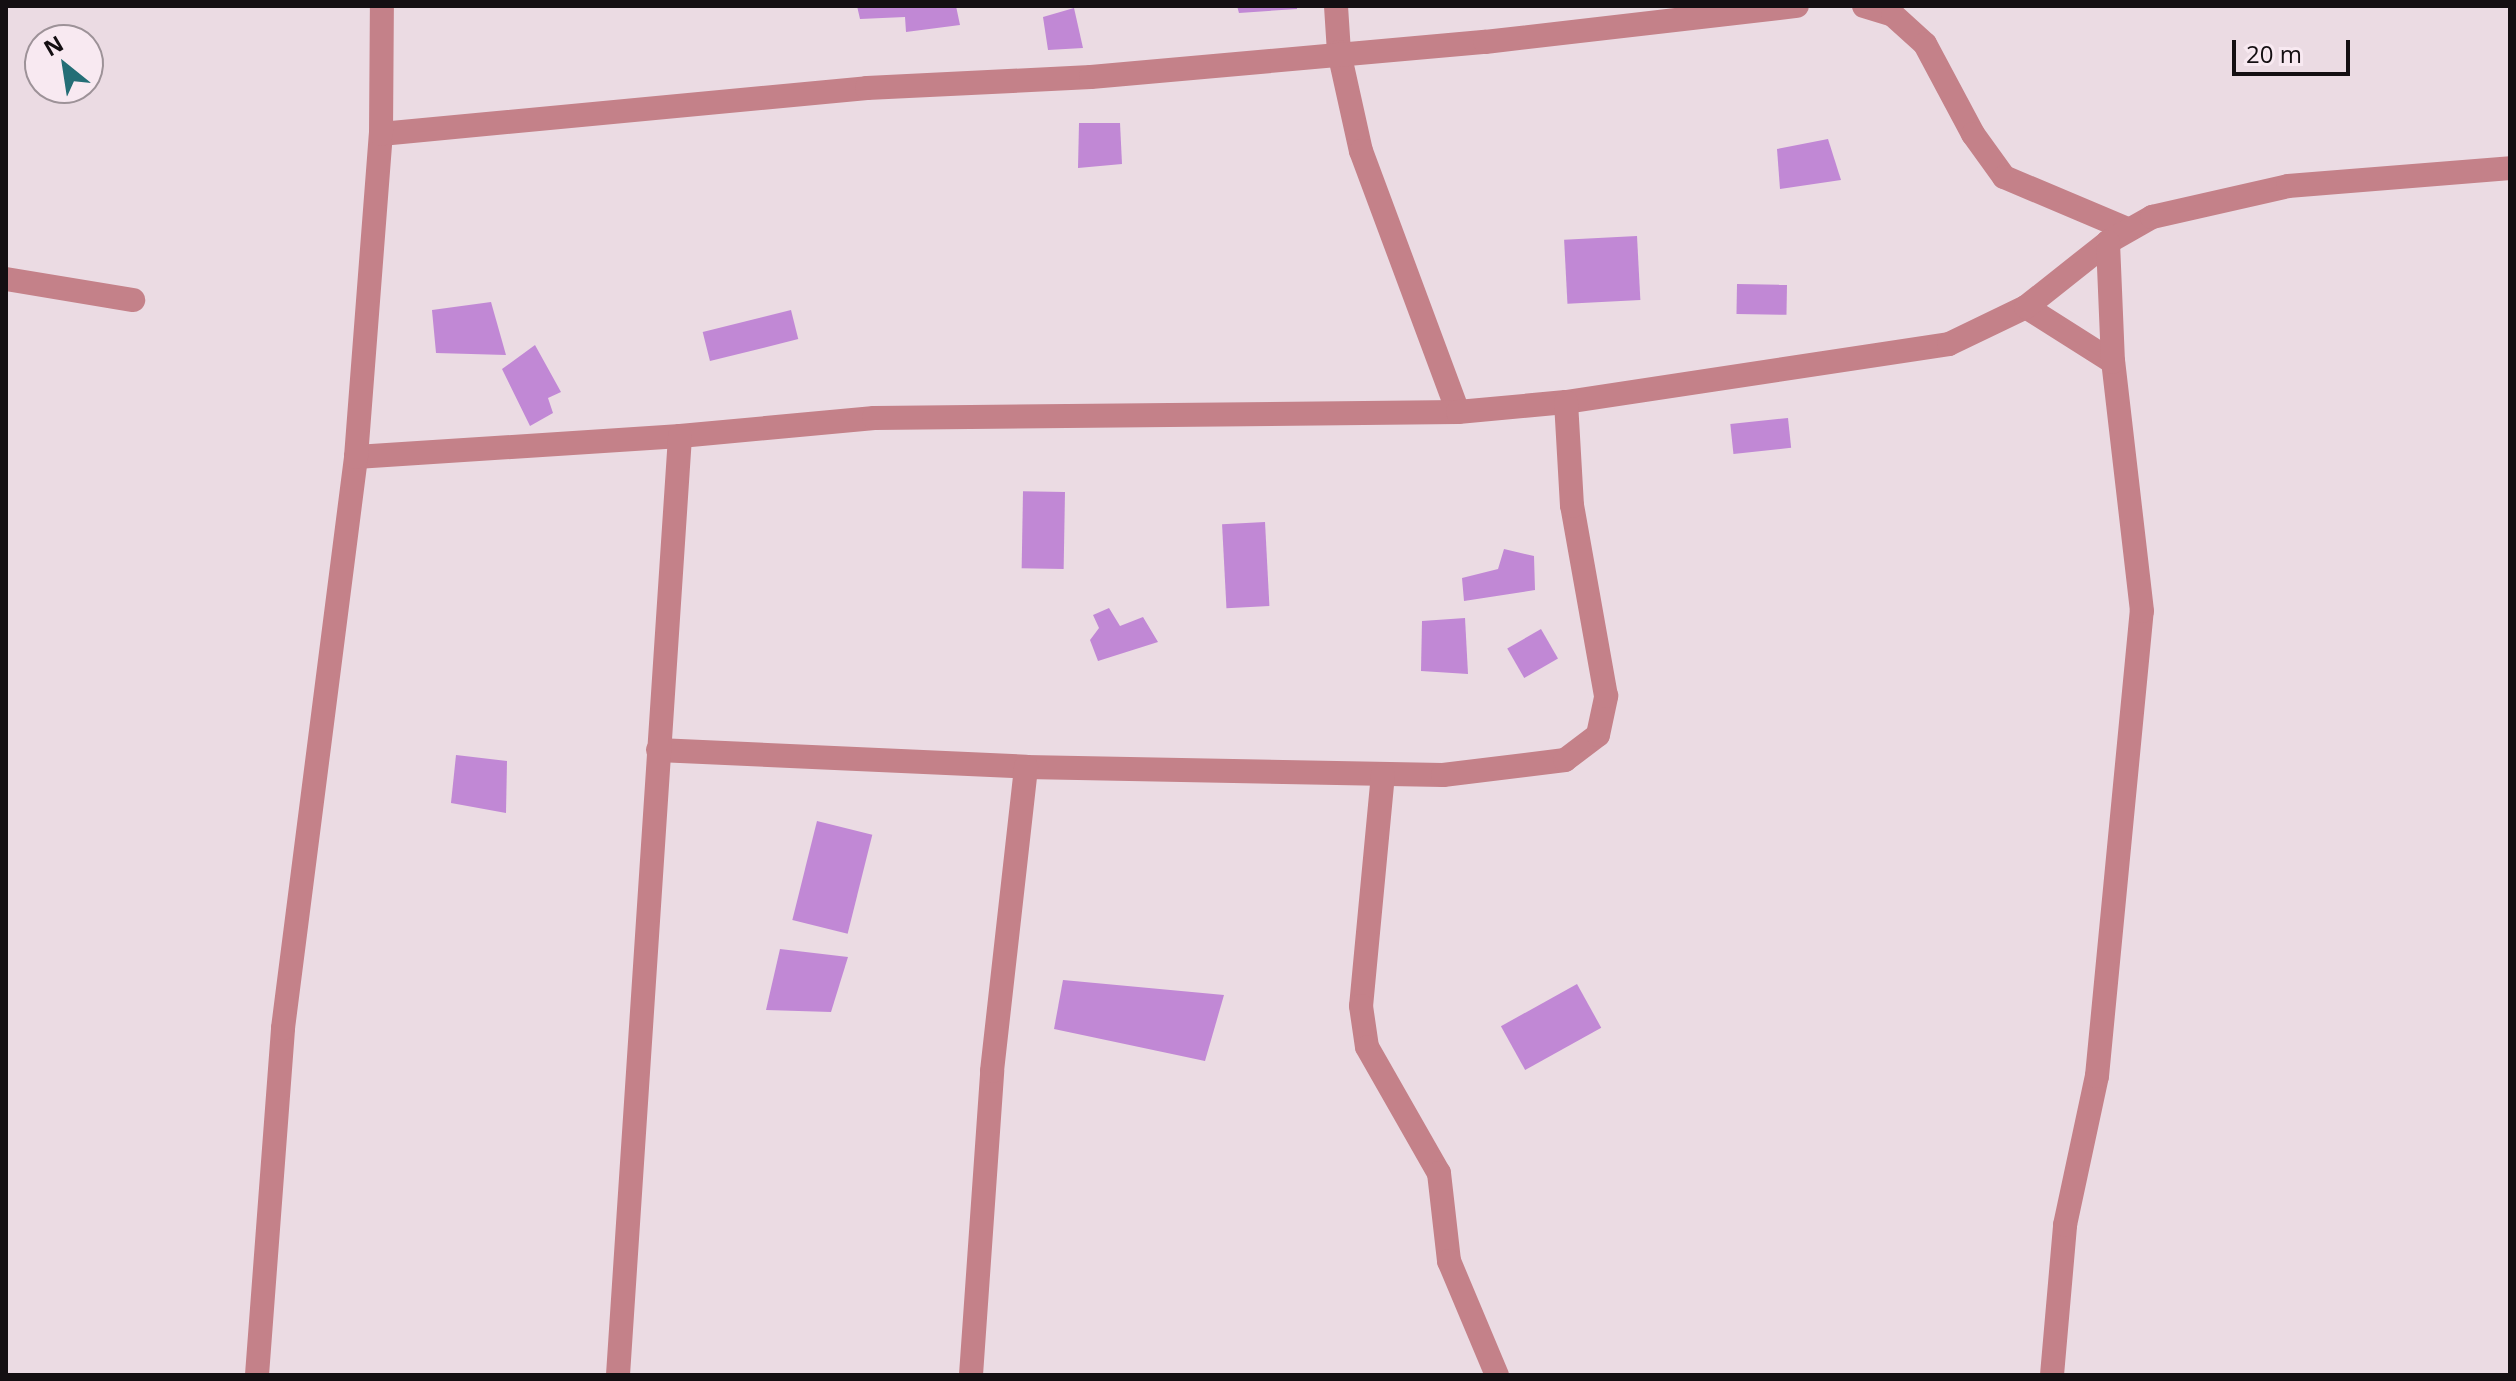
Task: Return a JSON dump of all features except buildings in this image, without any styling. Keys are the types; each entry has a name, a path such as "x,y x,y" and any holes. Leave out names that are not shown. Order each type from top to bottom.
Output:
{"street":[{"path":"257,1375 283,1028 356,457 381,134 382,6"},
{"path":"1336,6 1339,52 1381,213 1458,412"},
{"path":"381,134 867,88 1091,77 1339,52 1485,42 1797,6"},
{"path":"1864,6 1893,15 1925,44 1973,134 2004,177 2117,236"},
{"path":"356,457 680,436 874,418 1458,412 1566,402 1949,344 2026,307 2117,236 2152,217 2288,186 2510,168"},
{"path":"2052,1375 2065,1225 2097,1076 2142,611 2113,362 2117,236"},
{"path":"6,279 133,300"},
{"path":"2026,307 2113,362"},
{"path":"658,750 1026,767 1443,775 1565,760 1598,735 1606,696 1572,506 1566,402"},
{"path":"618,1375 680,436"},
{"path":"971,1375 992,1071 1026,767"},
{"path":"1383,774 1361,1006 1367,1047 1439,1173 1449,1261 1497,1375"}]}
